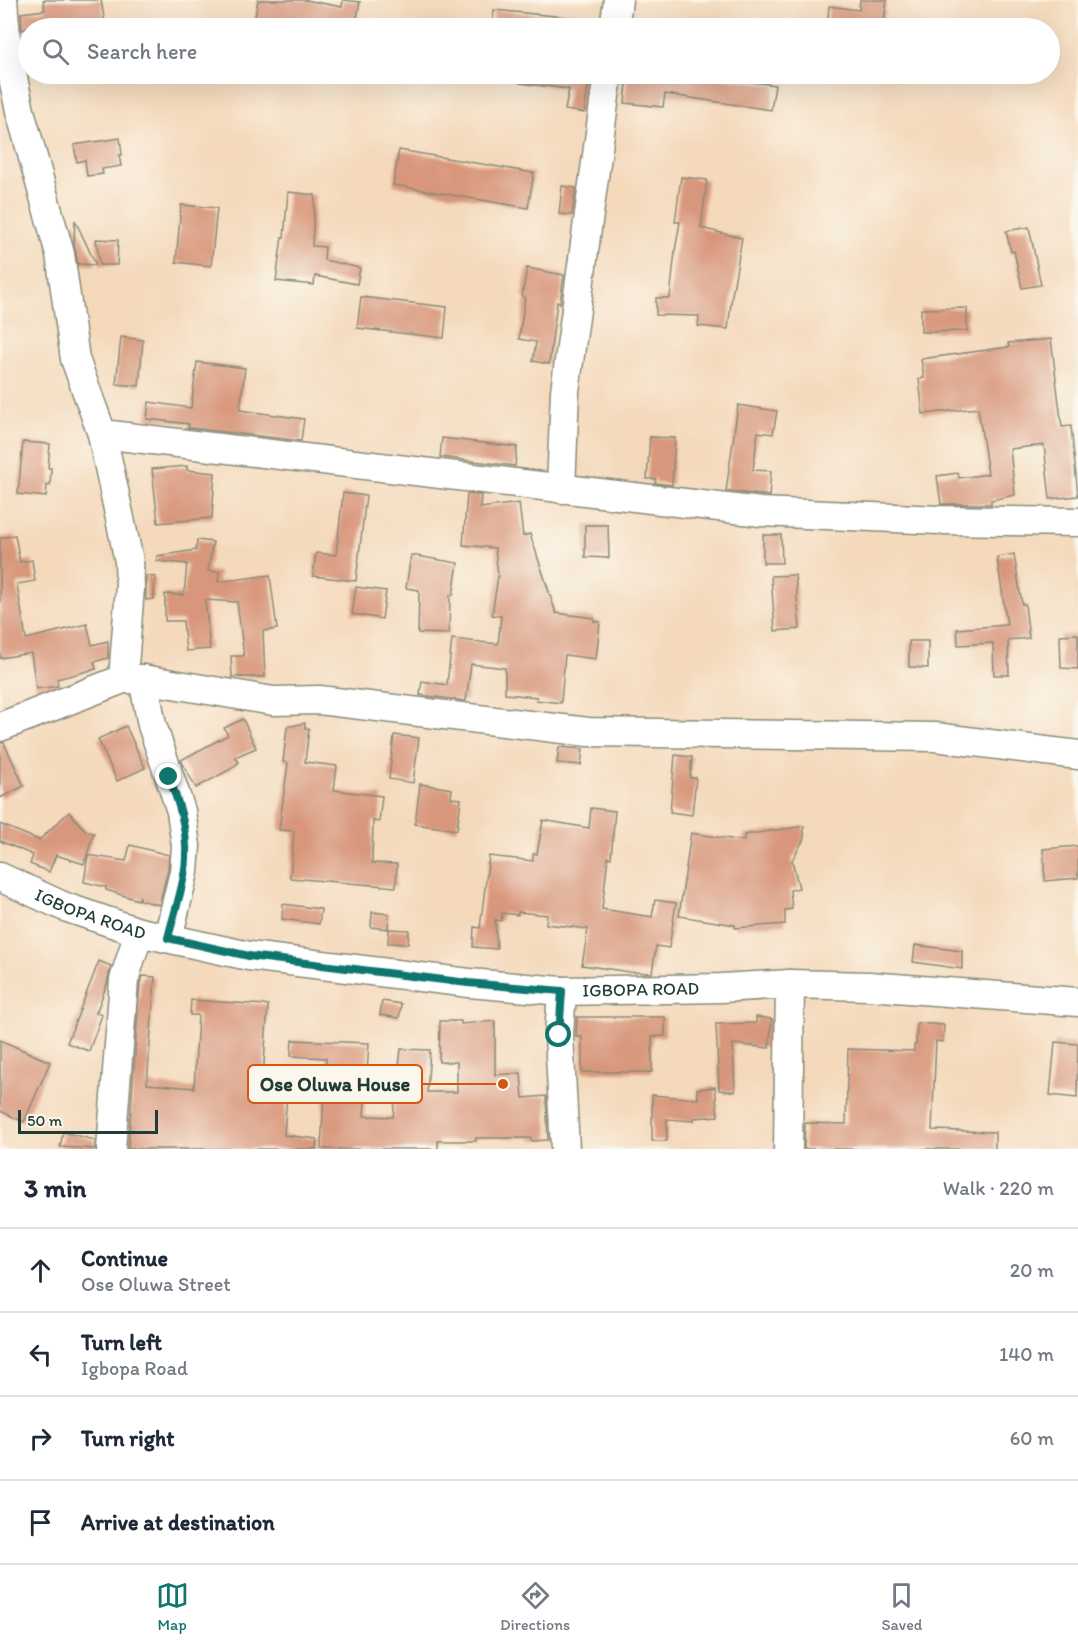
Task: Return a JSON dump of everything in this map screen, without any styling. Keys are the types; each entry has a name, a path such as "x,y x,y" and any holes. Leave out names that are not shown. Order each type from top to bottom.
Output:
{"street":[{"path":"3,0 8,49 20,111 60,254 75,359 102,434 129,561 133,679 152,725 181,811 186,846 184,872 168,938"},
{"path":"615,18 618,0"},
{"path":"561,489 565,391 607,84"},
{"path":"102,434 761,512 939,520 1078,522"},
{"path":"0,726 133,679 273,701 319,700 588,732 935,737 1078,755"},
{"name":"IGBOPA ROAD","path":"0,877 65,907 139,932 249,956 468,983 562,991 721,988 790,984 868,986 1078,1002"},
{"path":"111,1149 124,980 139,932"},
{"path":"788,1149 790,984"},
{"path":"562,991 559,1035 565,1149"}],"building":[{"path":"43,0 101,0 104,18 21,18 21,13 45,10"},
{"path":"258,0 306,0 342,7 343,0 360,2 357,18 255,18"},
{"path":"860,0 887,0 884,18 828,18 829,6 859,10"},
{"path":"494,10 576,18 493,18"},
{"path":"528,84 588,84 584,113 565,110 569,89"},
{"path":"627,84 775,85 771,110 665,94 663,107 625,103"},
{"path":"120,138 121,166 102,169 103,174 87,176 85,160 77,162 74,145"},
{"path":"399,150 534,173 528,208 393,185"},
{"path":"681,177 707,180 701,228 742,238 728,329 698,326 699,316 656,315 656,298 670,298 680,222 675,222"},
{"path":"562,186 576,188 572,215 559,214"},
{"path":"288,192 315,195 312,246 325,247 324,260 360,268 357,284 315,276 314,285 276,281 282,237 284,238"},
{"path":"181,205 217,208 211,266 176,262"},
{"path":"75,220 96,265 78,264 74,244"},
{"path":"1029,227 1041,285 1022,288 1014,251 1011,252 1006,231"},
{"path":"96,239 118,240 117,265 100,265"},
{"path":"527,268 564,275 560,303 557,302 549,364 533,361 536,342 519,339 525,297 522,296"},
{"path":"361,297 447,307 444,338 357,328"},
{"path":"967,308 967,331 921,332 921,309"},
{"path":"121,337 143,340 139,386 116,384"},
{"path":"1051,339 1062,427 1071,426 1078,496 1050,499 1044,445 1010,449 1015,495 991,500 991,504 941,504 937,476 958,473 959,478 988,474 978,408 923,414 919,379 924,378 921,359 1009,347 1008,343"},
{"path":"197,362 245,368 240,410 304,419 301,441 188,428 189,424 147,419 149,402 191,408"},
{"path":"738,405 777,411 773,434 758,432 753,470 771,471 769,496 726,491"},
{"path":"650,437 675,438 672,485 655,483 656,479 647,479"},
{"path":"442,438 517,447 515,466 440,457"},
{"path":"23,442 50,444 48,468 51,468 50,486 47,485 46,497 18,494"},
{"path":"187,466 187,470 215,473 212,518 158,523 152,469"},
{"path":"343,493 366,496 356,581 313,576 316,553 336,555"},
{"path":"467,494 481,495 480,508 519,503 523,536 530,534 556,613 594,618 594,621 600,622 596,659 565,655 561,703 536,700 537,697 505,694 505,668 471,664 466,701 420,695 422,681 447,685 452,639 498,644 501,616 492,615 498,576 495,548 463,545"},
{"path":"585,525 608,525 609,558 585,557"},
{"path":"15,535 20,562 32,560 35,581 17,584 26,639 87,624 92,645 108,641 108,658 94,662 96,669 57,679 58,686 36,689 31,653 0,658 0,538"},
{"path":"763,535 781,535 782,563 763,563"},
{"path":"197,540 213,542 208,571 219,572 218,582 270,575 277,629 263,631 265,677 232,677 231,656 244,656 237,602 205,600 210,649 186,651 183,621 165,621 165,594 184,595 187,564 157,561 157,556 196,550"},
{"path":"1014,554 1022,604 1025,604 1029,638 1008,640 1009,675 994,675 993,643 958,645 957,629 1007,625 997,557"},
{"path":"411,555 458,563 453,595 450,595 449,634 418,633 419,590 406,588"},
{"path":"795,575 800,629 775,631 771,576"},
{"path":"146,576 155,577 154,599 146,600"},
{"path":"356,587 386,591 382,619 352,614"},
{"path":"1078,634 1078,669 1061,668 1060,635"},
{"path":"909,641 928,641 928,668 909,667"},
{"path":"243,719 256,748 235,757 239,762 231,769 196,788 181,760 228,735 224,728"},
{"path":"305,723 305,728 309,729 305,762 337,766 334,790 382,796 379,822 373,821 372,863 397,864 396,887 290,878 294,831 279,830 288,763 283,762 287,727"},
{"path":"126,726 145,768 117,781 98,739"},
{"path":"394,735 419,738 413,783 389,779"},
{"path":"0,743 4,743 24,786 0,798"},
{"path":"559,747 583,749 581,765 557,763"},
{"path":"675,755 692,757 690,778 696,778 692,815 670,812"},
{"path":"420,784 452,789 451,798 461,799 457,830 415,824"},
{"path":"591,808 615,811 611,858 608,857 602,909 652,917 655,900 676,903 669,948 656,946 652,973 582,965 588,929 546,924 547,915 502,913 501,921 495,920 497,949 473,947 474,927 480,928 489,856 533,861 533,854 537,854 543,820 589,828"},
{"path":"69,812 86,831 94,833 84,864 56,855 49,872 30,864 33,855 0,841 0,824 39,840"},
{"path":"804,826 804,839 792,860 799,888 790,890 792,909 785,910 785,924 735,928 735,925 679,916 691,833 744,841 744,835"},
{"path":"130,845 169,855 159,905 140,900 140,896 138,900 106,890 106,887 84,882 88,855 126,861"},
{"path":"1078,846 1078,878 1045,881 1043,849"},
{"path":"283,904 321,909 319,924 282,919"},
{"path":"372,912 389,914 388,929 371,927"},
{"path":"389,929 409,930 408,944 388,943"},
{"path":"915,945 962,951 962,969 913,962"},
{"path":"99,961 111,966 96,1013 102,1015 89,1051 67,1043"},
{"path":"143,976 155,977 147,1084 194,1088 198,1015 190,1015 191,1000 268,1005 262,1093 287,1095 284,1135 317,1139 316,1149 128,1149 140,983"},
{"path":"382,1001 401,1004 399,1018 380,1015"},
{"path":"577,1017 665,1017 665,1036 652,1037 652,1072 582,1072 582,1037 576,1037"},
{"path":"756,1017 772,1019 769,1048 733,1044 735,1092 719,1090 716,1024 756,1023"},
{"path":"440,1021 461,1021 461,1024 495,1021 495,1075 521,1073 523,1098 546,1096 548,1140 476,1138 476,1141 438,1141 438,1149 321,1149 326,1058 291,1056 292,1040 369,1043 364,1116 393,1117 401,1049 430,1050 427,1092 457,1092 457,1062 439,1062"},
{"path":"917,1023 944,1025 943,1042 936,1041 932,1130 995,1132 995,1149 804,1149 805,1123 846,1124 848,1049 914,1051"},
{"path":"0,1040 50,1062 24,1122 0,1111"},
{"path":"1055,1042 1078,1044 1077,1098 1050,1095"},
{"path":"715,1087 718,1116 694,1118 694,1121 667,1119 667,1141 652,1141 652,1095 698,1099 697,1089"},
{"path":"63,1132 95,1140 95,1149 60,1147"}],"place":[{"name":"Ose Oluwa House","path":"503,1084"}],"route":[{"path":"169,777 181,811 186,846 184,872 168,938 249,956 468,983 562,991 559,1035"}]}
